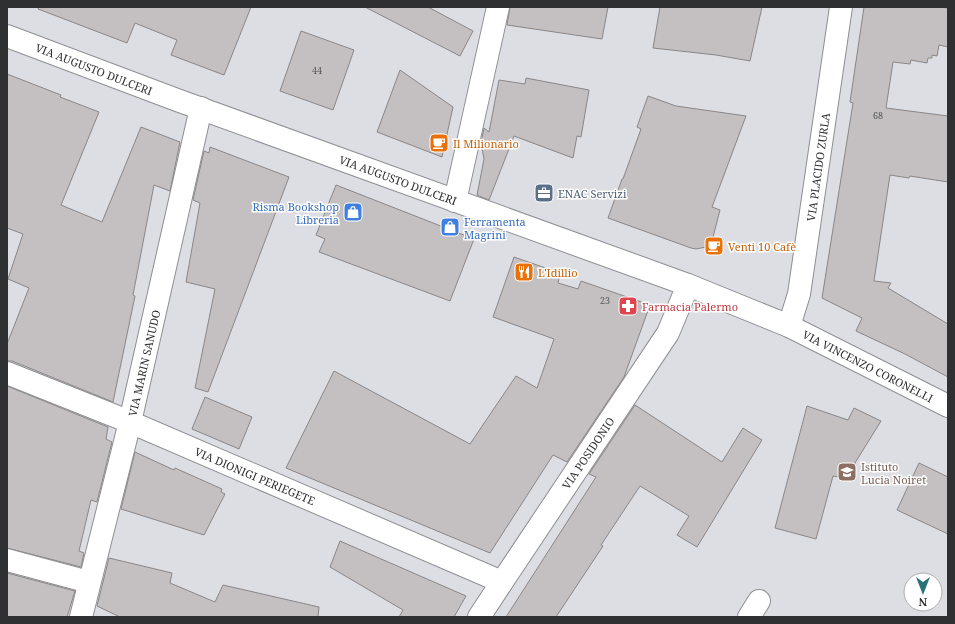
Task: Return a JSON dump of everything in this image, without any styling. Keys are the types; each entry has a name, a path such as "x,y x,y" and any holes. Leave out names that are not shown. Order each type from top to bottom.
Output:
{"street":[{"path":"455,201 498,7"},
{"name":"VIA PLACIDO ZURLA","path":"789,326 799,294 841,7"},
{"name":"VIA AUGUSTO DULCERI","path":"7,36 688,285 789,326"},
{"name":"VIA MARIN SANUDO","path":"81,617 130,422 201,108"},
{"name":"VIA POSIDONIO","path":"480,617 668,333 688,285"},
{"name":"VIA VINCENZO CORONELLI","path":"789,326 948,406"},
{"name":"VIA DIONIGI PERIEGETE","path":"7,373 130,422 502,582"},
{"path":"7,560 89,582"}],"building":[{"path":"39,7 251,7 224,75 171,55 177,40 135,23 127,43 38,9"},
{"path":"365,7 428,7 473,31 460,56"},
{"path":"510,7 608,7 602,39 507,25"},
{"path":"660,7 762,7 750,61 716,55 653,48"},
{"path":"864,7 948,8 948,47 939,45 937,56 932,55 932,58 928,58 927,63 911,60 910,64 893,62 886,108 948,116 948,182 910,176 909,178 890,175 874,281 891,283 888,288 948,324 948,377 905,354 856,331 862,318 822,298 853,103 850,102"},
{"path":"301,31 354,50 333,110 280,91"},
{"path":"400,70 453,107 442,157 377,132"},
{"path":"7,74 61,95 60,97 99,112 61,205 102,222 141,127 180,142 170,191 154,185 133,295 135,296 113,402 12,361 7,361 7,344 29,288 8,279 23,234 7,228"},
{"path":"526,78 589,90 581,137 577,136 573,158 514,136 489,200 477,195 484,159 481,143 484,128 489,132 499,80 525,84"},
{"path":"648,96 676,106 746,116 712,207 720,210 712,241 706,247 696,249 691,248 608,218 641,129 637,127"},
{"path":"210,147 289,177 208,392 195,388 215,289 186,282 200,203 193,200 204,151 209,153"},
{"path":"336,185 474,239 450,301 319,252 325,239 316,235"},
{"path":"514,257 560,273 558,283 578,289 581,281 650,305 624,377 567,462 553,455 490,553 286,468 334,371 470,444 516,376 537,388 554,339 493,317"},
{"path":"7,386 108,427 106,439 112,442 97,502 91,500 79,551 84,553 81,567 7,548"},
{"path":"205,397 252,417 239,449 192,429"},
{"path":"635,405 722,462 743,428 762,440 697,547 677,535 689,516 640,486 601,545 603,546 556,617 506,617 596,477 589,474"},
{"path":"807,406 848,420 854,408 881,421 855,463 851,479 833,476 816,539 775,528"},
{"path":"135,452 174,470 175,468 222,489 221,492 225,494 204,535 121,509"},
{"path":"919,463 948,477 948,534 897,510"},
{"path":"340,541 466,596 454,617 399,617 403,610 330,567"},
{"path":"109,558 172,573 170,583 215,602 223,585 319,607 318,617 120,617 97,606"},
{"path":"7,573 75,591 67,617 7,617"}],"place":[{"name":"Il Milionario","path":"439,143"},
{"name":"ENAC Servizi","path":"544,193"},
{"name":"Risma Bookshop Libreria","path":"353,212"},
{"name":"Ferramenta Magrini","path":"450,227"},
{"name":"Venti 10 Cafè","path":"714,246"},
{"name":"L'Idillio","path":"524,272"},
{"name":"Farmacia Palermo","path":"628,306"},
{"name":"Istituto Lucia Noiret","path":"847,472"}]}
